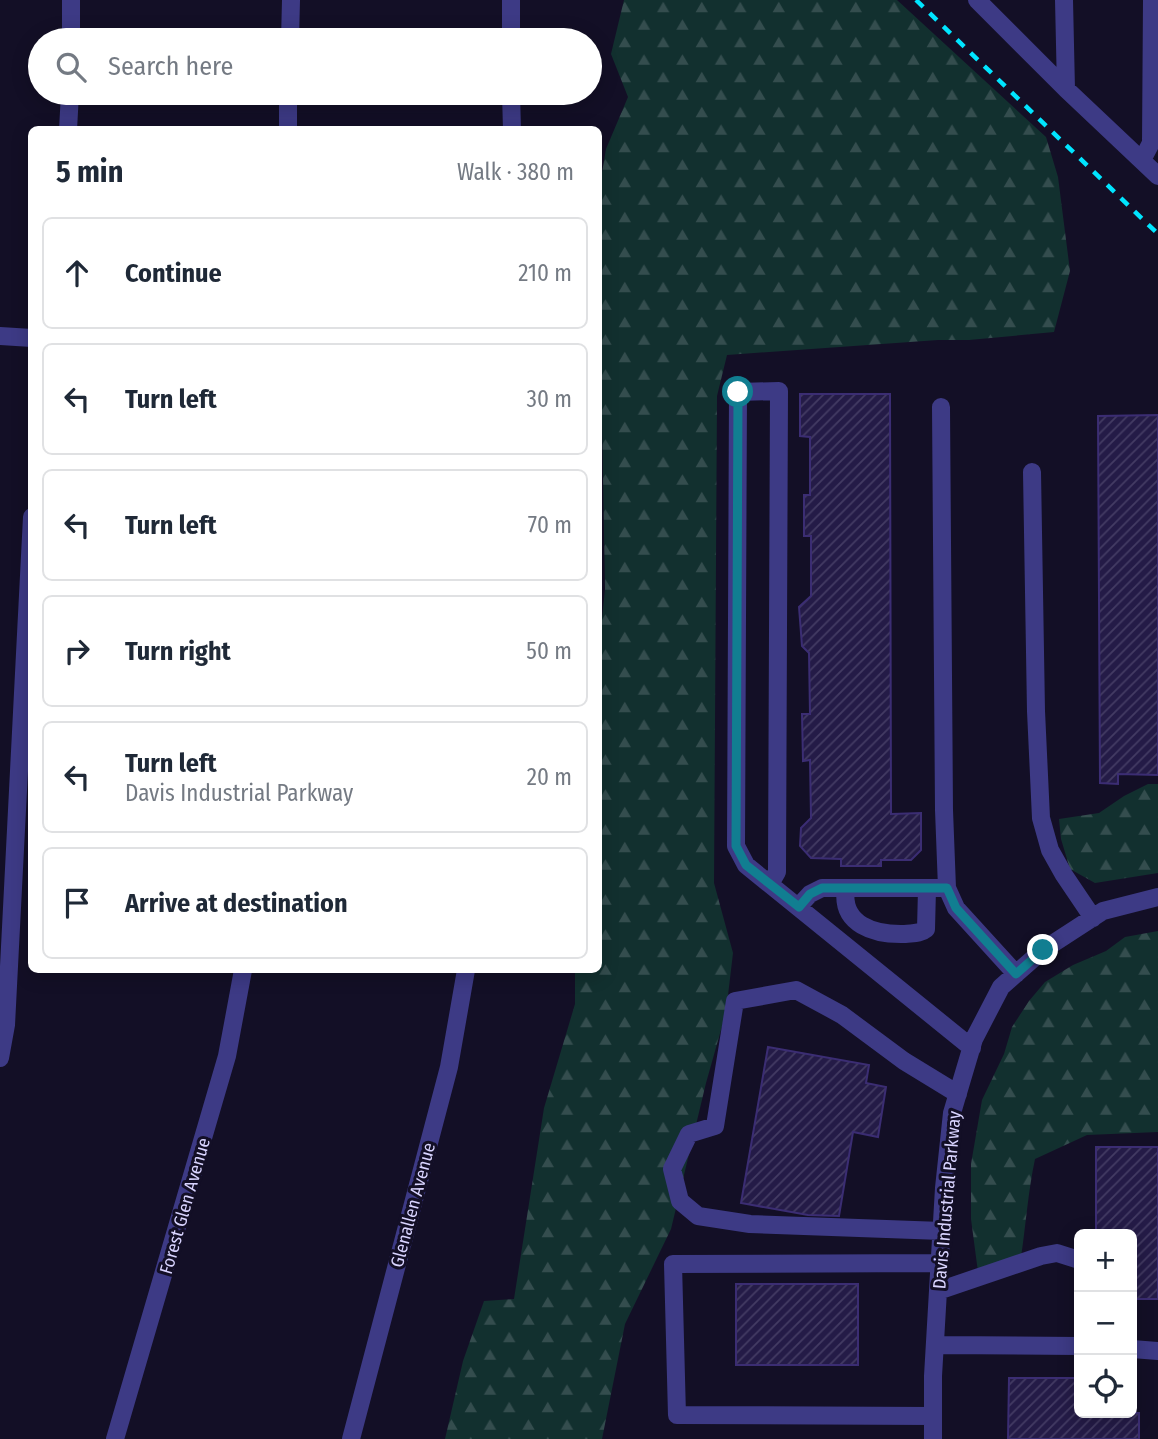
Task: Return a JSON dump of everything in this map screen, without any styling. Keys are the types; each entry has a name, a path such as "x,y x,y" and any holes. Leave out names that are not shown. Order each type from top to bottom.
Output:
{"street":[{"path":"71,0 71,28"},
{"path":"290,28 291,0"},
{"path":"510,0 511,28"},
{"path":"977,0 1158,176"},
{"path":"1065,0 1066,89"},
{"path":"1142,160 1152,143 1152,0"},
{"path":"68,126 69,105"},
{"path":"288,105 288,126"},
{"path":"511,105 512,126"},
{"path":"0,335 28,338"},
{"path":"770,884 777,872 779,391 738,392 736,846 746,865 972,1048"},
{"path":"941,407 947,888 956,908 1016,974"},
{"path":"1032,472 1041,818 1050,850 1093,918"},
{"path":"0,1058 6,1025 28,595"},
{"path":"799,907 810,894 822,888 947,888"},
{"path":"846,888 845,901 856,920 873,932 893,934 920,933 926,929 927,890"},
{"name":"Davis Industrial Parkway","path":"933,1439 938,1291 952,1114 972,1048 1002,987 1043,950 1102,911 1158,897"},
{"name":"Forest Glen Avenue","path":"116,1439 215,1102 227,1056 242,973"},
{"name":"Glenallen Avenue","path":"351,1439 449,1067 465,973"},
{"path":"942,1231 750,1224 698,1216 680,1200 671,1169 689,1134 715,1126 735,1001 796,989 842,1015 904,1060 958,1094"},
{"path":"938,1291 1041,1256 1057,1253 1074,1258"},
{"path":"933,1416 677,1415 673,1264 940,1263"},
{"path":"935,1345 1074,1344"},
{"path":"1137,1349 1158,1351"}],"green space":[{"path":"624,0 897,0 1046,137 1058,177 1070,271 1054,332 727,355 717,396 714,883 733,953 726,1012 671,1229 625,1324 602,1439 445,1439 463,1361 484,1301 514,1299 544,1108 575,1004 575,973 602,973 602,619 605,589 602,172 606,149 628,97 611,54"},
{"path":"1148,784 1158,784 1158,873 1095,883 1070,869 1061,839 1059,819 1099,813"},
{"path":"1158,931 1158,1132 1087,1135 1035,1159 1021,1257 978,1272 971,1219 971,1164 982,1100 1004,1054 1012,1027 1045,982 1073,965 1106,951 1125,937"}],"building":[{"path":"800,394 890,394 891,814 921,813 921,850 911,860 881,860 881,866 841,866 841,859 811,858 800,846 801,828 811,818 810,760 803,761 802,714 810,714 809,653 802,646 799,607 811,596 811,536 804,536 804,495 810,495 810,437 800,436"},
{"path":"1158,415 1158,775 1118,774 1118,784 1100,783 1098,416"},
{"path":"768,1047 869,1065 866,1083 886,1087 878,1137 853,1132 839,1216 808,1215 741,1203"},
{"path":"1096,1147 1158,1147 1158,1299 1137,1299 1137,1229 1096,1229"},
{"path":"736,1284 858,1284 858,1365 736,1365"},
{"path":"1009,1378 1074,1378 1074,1418 1137,1418 1139,1413 1139,1439 1008,1439"}],"railway":[{"path":"916,0 1158,234"}],"route":[{"path":"738,392 736,846 746,865 799,907 810,894 822,888 947,888 956,908 1016,974 1043,950"}]}
